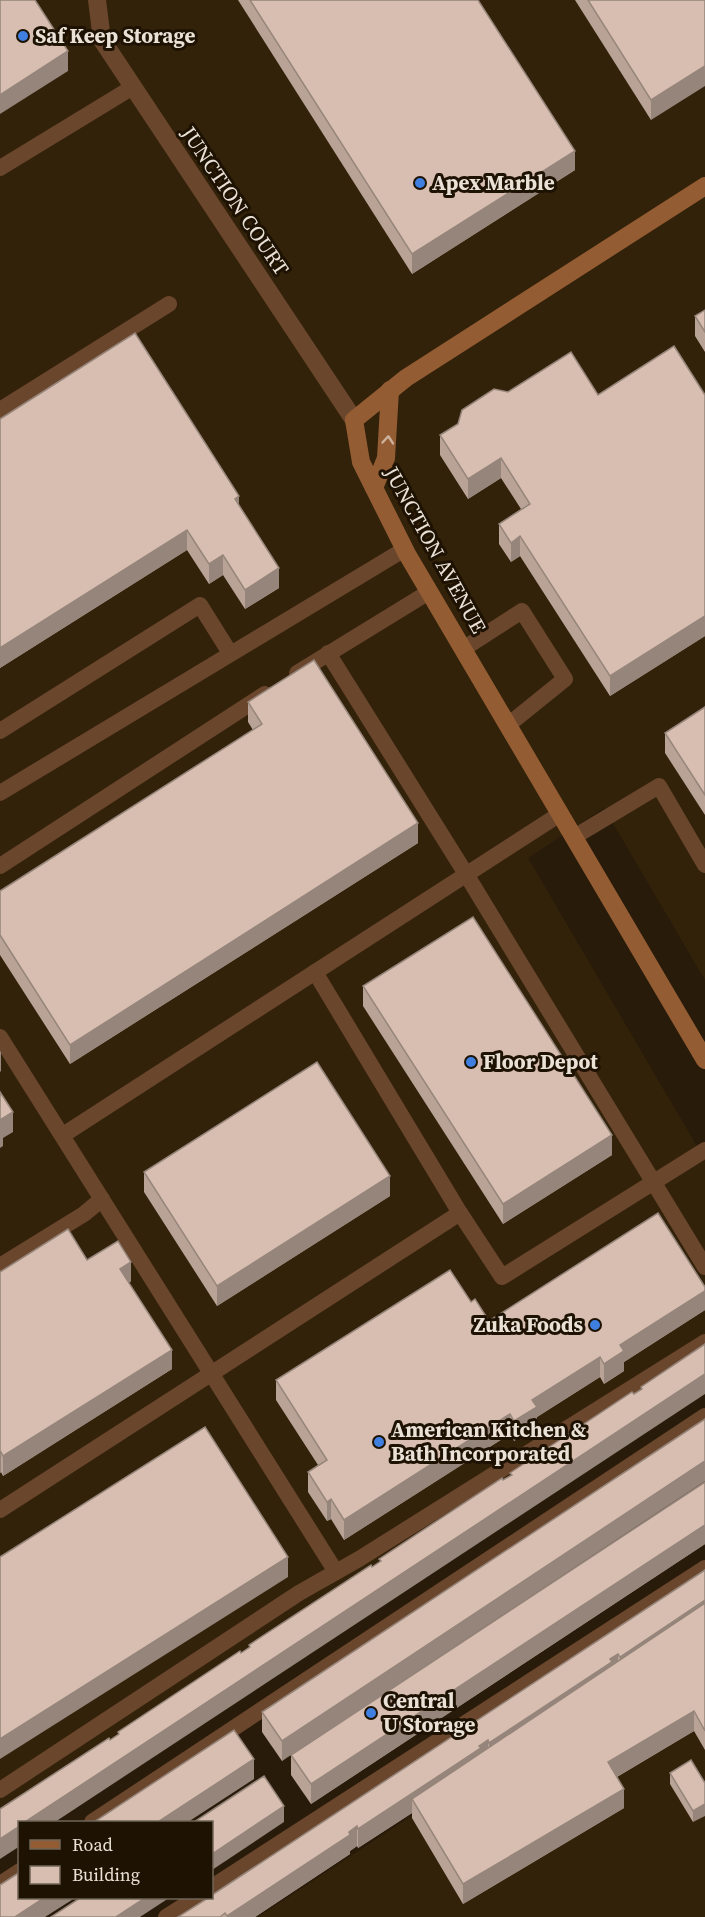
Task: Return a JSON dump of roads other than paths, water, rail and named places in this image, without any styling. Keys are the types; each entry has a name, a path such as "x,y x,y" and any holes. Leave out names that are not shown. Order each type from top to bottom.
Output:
{"street":[{"name":"JUNCTION COURT","path":"97,0 102,40 354,420"},
{"path":"354,420 390,390 705,186"},
{"path":"374,488 386,458 390,390"},
{"name":"JUNCTION AVENUE","path":"354,420 361,462 405,549 705,1060"}],"lane":[{"path":"0,168 133,87"},
{"path":"0,410 169,304"},
{"path":"0,793 405,549"},
{"path":"0,866 328,653 429,592"},
{"path":"0,731 200,605 230,653"},
{"path":"463,650 522,611 565,680 508,725"},
{"path":"328,653 466,874 705,1267"},
{"path":"574,837 659,786 705,865"},
{"path":"63,1135 560,814"},
{"path":"315,972 460,1213 502,1277 705,1150"},
{"path":"0,1037 336,1572"},
{"path":"0,1266 84,1214 102,1199"},
{"path":"0,1510 460,1213"},
{"path":"0,1790 299,1593 705,1342"},
{"path":"94,1821 705,1416"},
{"path":"213,1886 705,1568"},
{"path":"0,1884 18,1872"},
{"path":"166,1917 194,1899"}],"place":[{"name":"Saf Keep Storage","path":"23,36"},
{"name":"Apex Marble","path":"420,183"},
{"name":"Floor Depot","path":"471,1062"},
{"name":"Zuka Foods","path":"595,1325"},
{"name":"American Kitchen & Bath Incorporated","path":"379,1442"},
{"name":"Central U Storage","path":"371,1713"}]}
